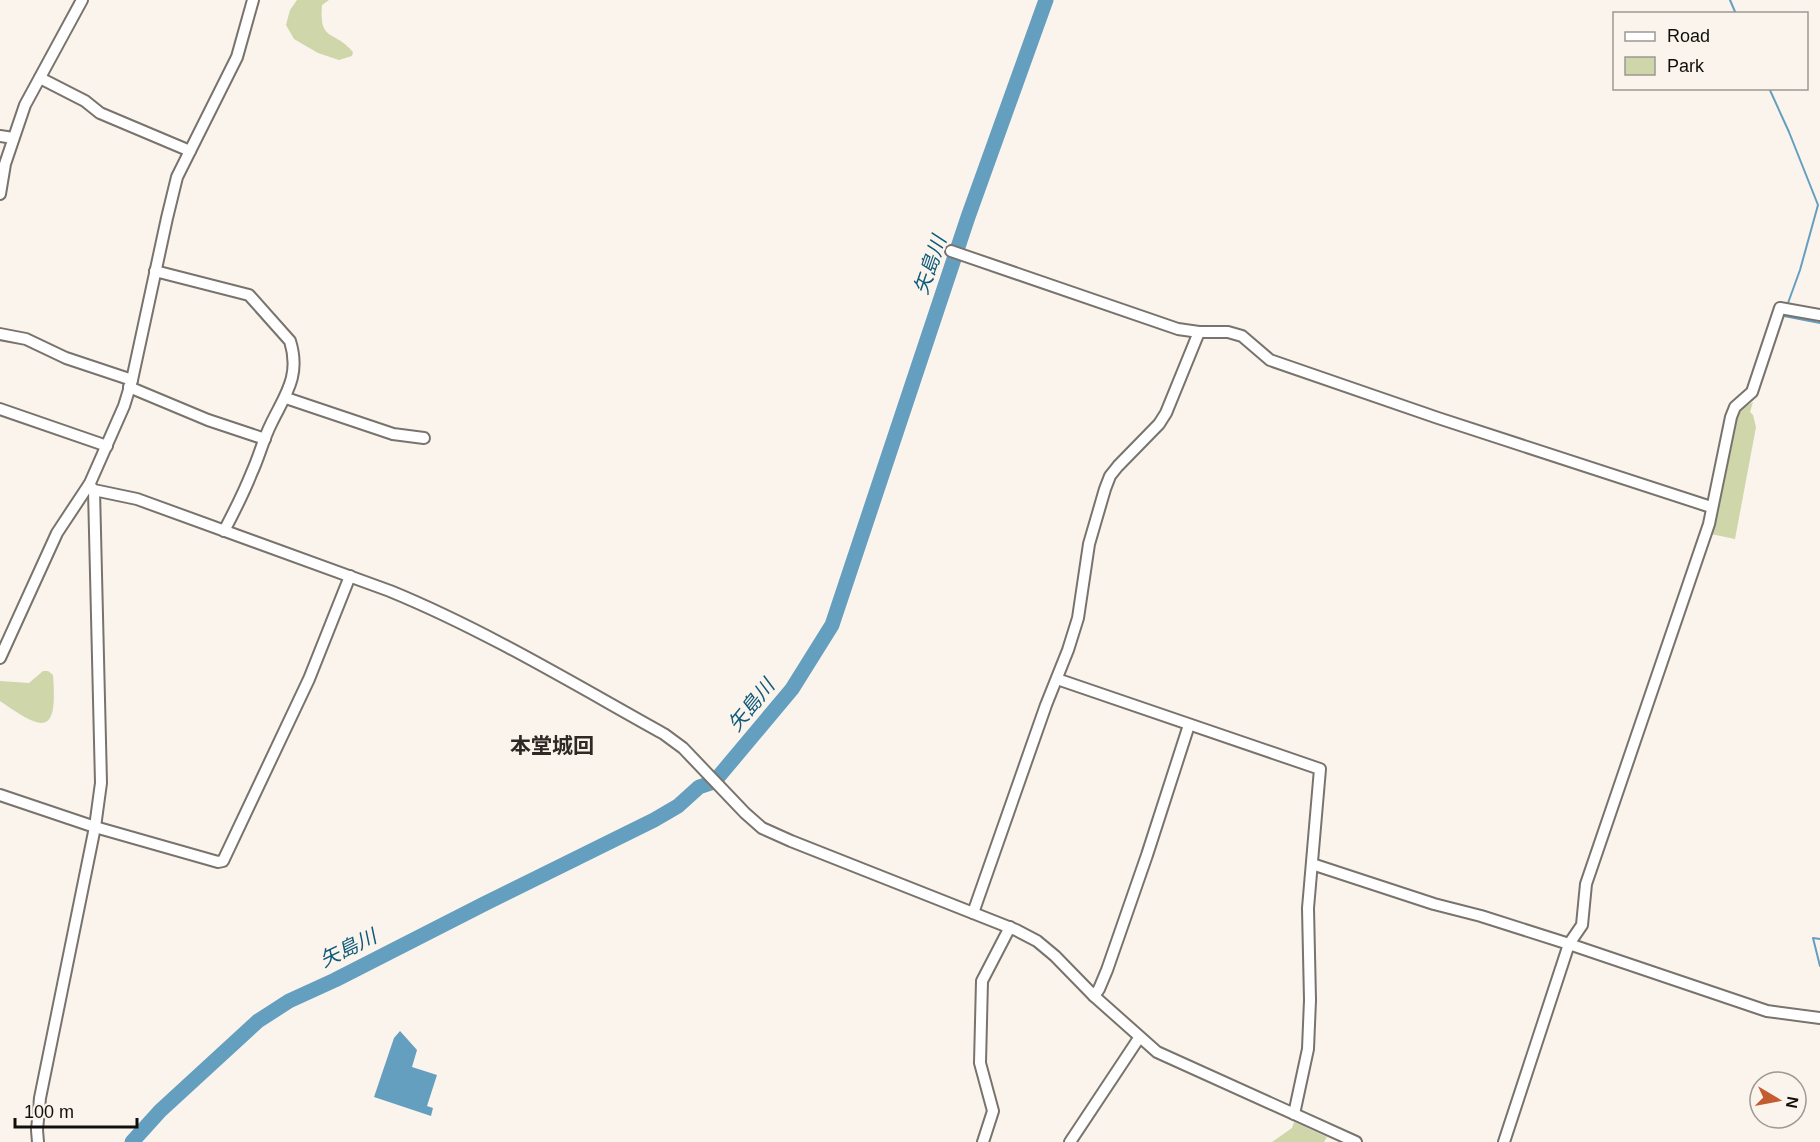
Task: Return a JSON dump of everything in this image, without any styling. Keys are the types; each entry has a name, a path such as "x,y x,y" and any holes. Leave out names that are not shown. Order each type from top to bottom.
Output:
{"street":[{"path":"0,194 5,164 25,105 82,0"},
{"path":"0,658 57,533 92,487 131,384 177,177 237,57 253,0"},
{"path":"40,78 85,101 100,113 190,151"},
{"path":"0,136 13,138"},
{"path":"951,251 1170,326 1199,332 1228,332 1242,336 1270,360 1712,507"},
{"path":"155,271 249,295 290,341 294,362 286,398 271,424 252,474 224,531"},
{"path":"1504,1142 1569,944 1582,925 1586,884 1708,524 1731,417 1735,407 1752,392 1780,308 1820,315"},
{"path":"974,913 1078,618 1089,544 1110,476 1159,424 1166,413 1199,332"},
{"path":"0,334 26,339 208,420 265,439"},
{"path":"286,398 393,434 424,438"},
{"path":"0,410 107,446"},
{"path":"92,487 137,499 350,576 429,607 488,636 664,734 683,748 762,828 791,842 1010,927 1037,941 1157,1052 1356,1142"},
{"path":"38,1142 40,1098 95,827 101,783 92,487"},
{"path":"0,795 95,827 218,862 223,861 309,679 350,576"},
{"path":"1056,679 1320,769 1308,908 1310,1000 1308,1049 1294,1114"},
{"path":"1094,996 1100,989 1140,876 1189,724"},
{"path":"1312,864 1431,903 1569,944 1767,1011 1820,1018"},
{"path":"983,1142 993,1111 980,1063 982,981 1010,927"},
{"path":"1070,1142 1140,1038"}],"green space":[{"path":"297,0 329,0 322,5 325,31 346,45 353,52 352,56 339,60 318,53 294,39 286,25 290,10"},
{"path":"1753,402 1750,412 1756,427 1735,539 1711,534 1735,420 1743,408"},
{"path":"43,671 48,671 53,675 54,695 50,718 44,722 37,722 0,701 0,681 29,683"},
{"path":"1294,1122 1327,1137 1324,1142 1272,1142 1292,1128"}],"water":[{"path":"400,1031 417,1050 412,1067 437,1075 427,1106 433,1108 431,1116 374,1097 394,1038"}],"waterway":[{"name":"矢島川","path":"132,1142 160,1111 258,1021 289,1001 654,820 678,806 699,787 714,782 792,689 832,625 968,217 1046,0"},
{"path":"1730,0 1735,12"},
{"path":"1770,90 1818,205 1800,270 1788,303"},
{"path":"1784,316 1820,323"},
{"path":"1820,939 1813,938 1820,966"}],"district":[{"name":"本堂城回","path":"552,746"}]}
